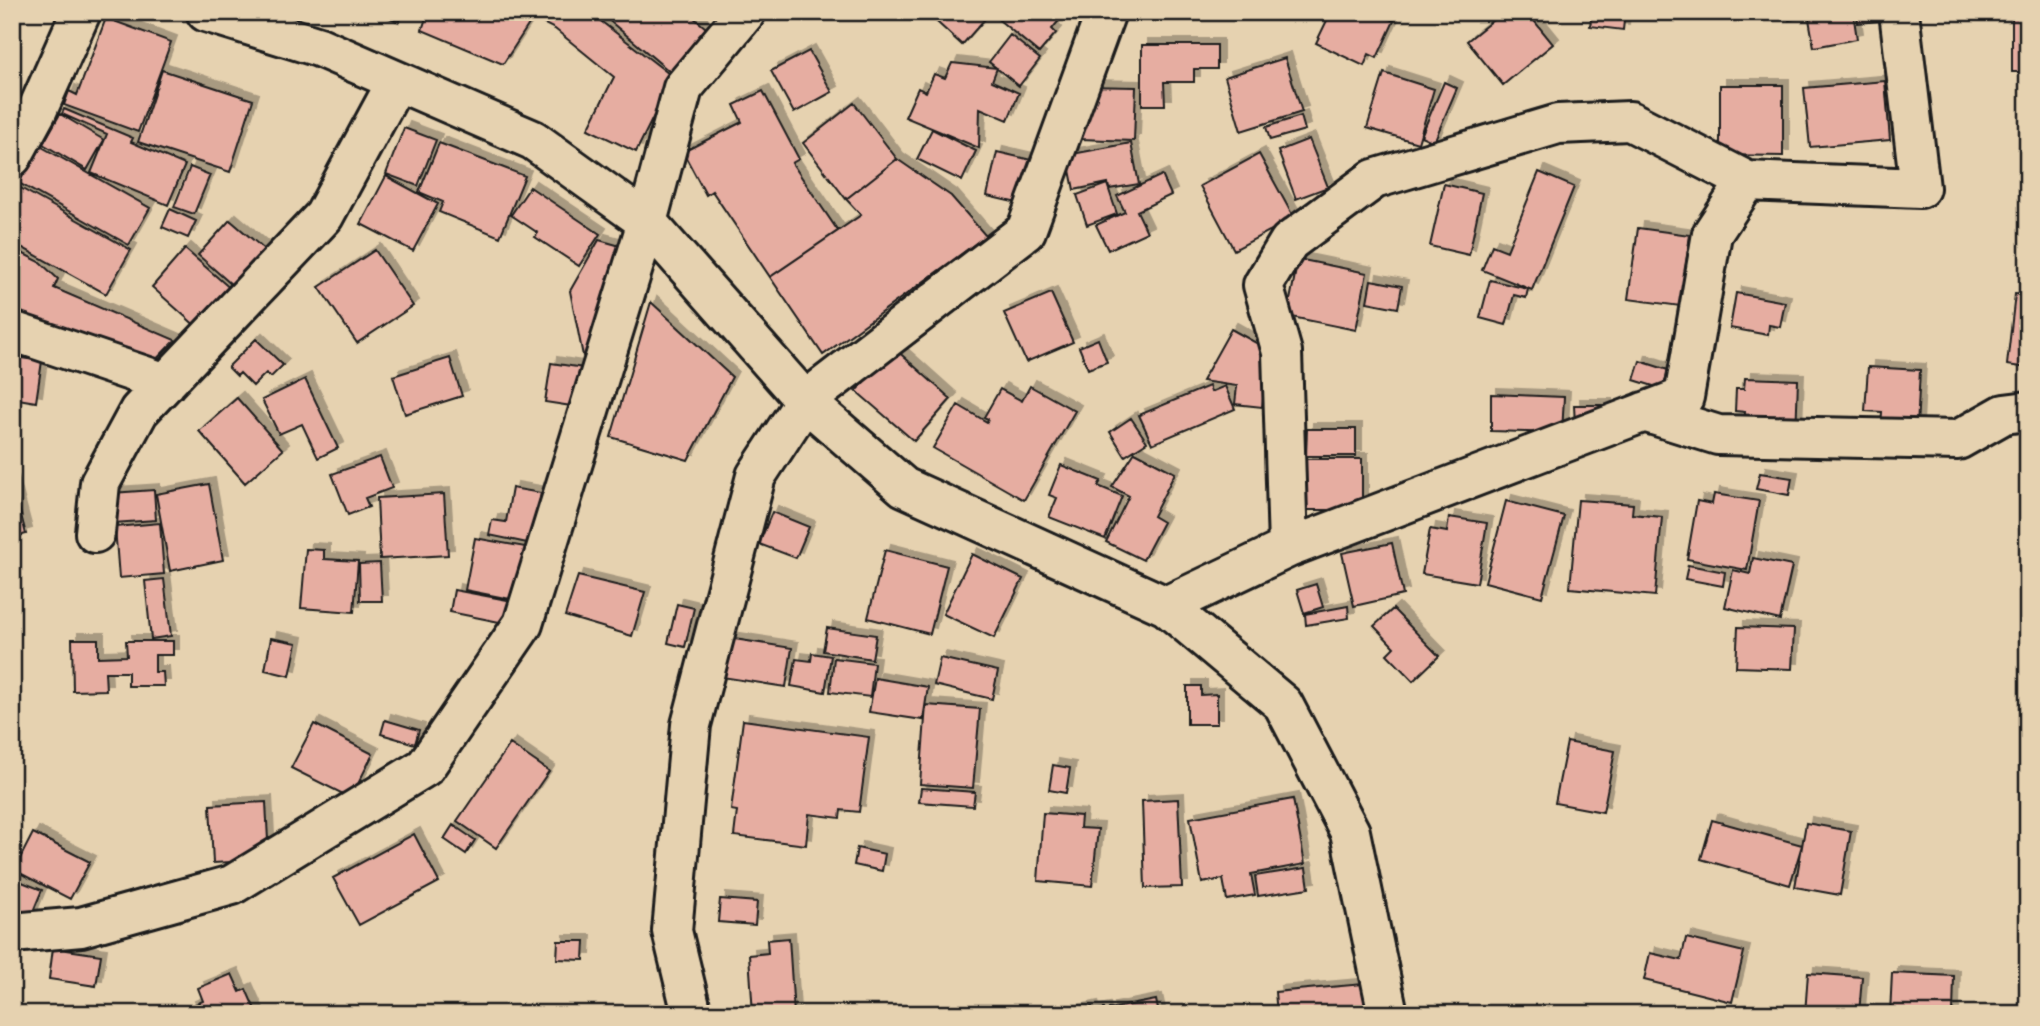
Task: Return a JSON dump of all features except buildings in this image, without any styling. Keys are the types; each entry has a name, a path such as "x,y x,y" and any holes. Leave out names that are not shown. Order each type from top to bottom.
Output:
{"street":[{"path":"12,157 37,111 81,12"},
{"path":"206,12 318,47 533,140 647,222 805,401 904,487 1166,606 1283,704 1350,832 1388,1014"},
{"path":"12,933 81,928 232,885 425,767 523,624 647,222 683,88 746,12"},
{"path":"692,1014 672,931 691,725 756,476 805,401 1026,231 1106,12"},
{"path":"1288,548 1282,352 1263,285 1289,242 1374,178 1558,124 1630,121 1747,181 1920,188 1899,12"},
{"path":"95,533 100,483 139,411 324,216 397,81"},
{"path":"1166,606 1288,548 1684,397 1712,234 1747,181"},
{"path":"12,331 166,383"},
{"path":"1644,412 1718,435 1958,440 2004,414 2028,411"}]}
